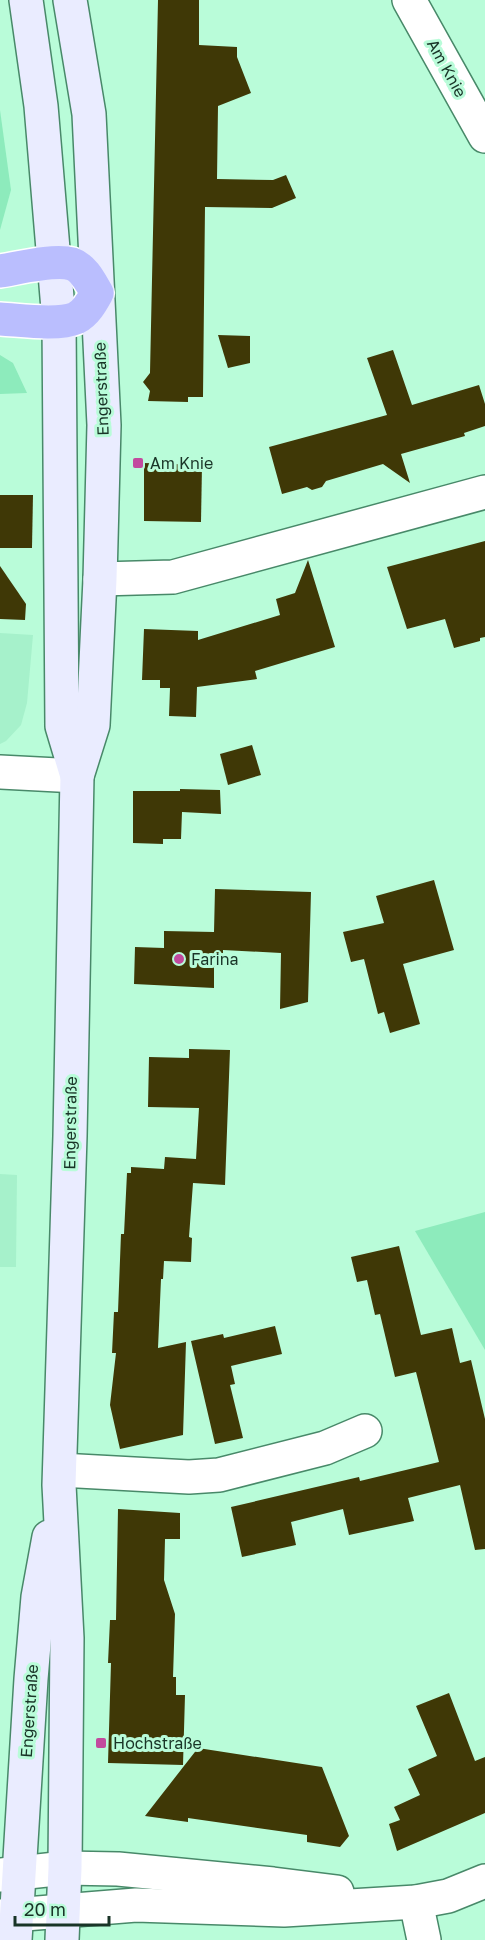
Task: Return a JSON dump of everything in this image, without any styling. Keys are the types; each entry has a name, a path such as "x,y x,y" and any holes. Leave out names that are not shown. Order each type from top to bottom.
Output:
{"highway":[{"path":"0,271 54,263 73,264 84,273 97,293 89,307 76,318 59,321 0,319"}],"main road":[{"name":"Engerstraße","path":"26,0 41,106 59,321 62,726 77,776"},
{"name":"Engerstraße","path":"63,1926 68,1638 59,1477 70,1125 77,776 93,725 104,426 89,114 70,0"},
{"name":"Engerstraße","path":"11,1924 10,1874 38,1597 59,1477"}],"street":[{"name":"Am Knie","path":"409,0 485,136"},
{"path":"100,579 172,577 485,492"},
{"path":"0,772 77,776"},
{"path":"59,1477 189,1478 219,1475 325,1448 365,1431"},
{"path":"10,1874 65,1868 118,1869 273,1884 416,1902"},
{"path":"11,1924 63,1926 136,1905 284,1910 416,1902 448,1896 485,1881"},
{"path":"416,1902 424,1940"}],"shaded area":[{"path":"0,110 11,190 0,230"},
{"path":"0,355 13,363 27,393 0,394"},
{"path":"0,633 33,635 27,703 21,725 6,741 0,744"},
{"path":"0,1174 17,1175 16,1267 0,1267"},
{"path":"485,1212 485,1350 415,1231"}],"building":[{"path":"158,0 199,0 199,45 237,47 237,57 251,93 218,106 217,179 273,180 286,175 296,198 272,208 205,207 203,397 188,397 188,402 148,401 150,391 143,382 150,373"},
{"path":"218,335 250,336 250,363 228,368"},
{"path":"393,350 412,405 479,385 485,404 485,426 464,433 465,436 401,454 410,483 383,464 326,481 322,487 312,490 307,487 282,494 269,447 387,415 367,358"},
{"path":"144,463 202,465 201,522 144,521"},
{"path":"0,495 33,495 32,548 0,548"},
{"path":"485,541 485,637 480,638 480,641 454,648 445,619 407,629 387,567"},
{"path":"308,560 335,647 255,671 257,679 197,687 196,717 169,716 170,688 160,688 160,680 142,680 144,629 198,631 198,640 280,615 276,599 295,593"},
{"path":"0,566 26,604 25,620 0,619"},
{"path":"252,745 261,775 228,785 220,754"},
{"path":"180,789 220,790 221,814 182,812 181,839 163,839 163,844 133,843 133,791 180,791"},
{"path":"434,880 454,950 403,964 420,1024 390,1033 384,1012 378,1014 364,959 351,962 343,932 384,923 376,896"},
{"path":"215,889 311,892 308,1002 280,1009 281,953 223,950 223,967 214,967 214,988 134,984 135,947 164,948 164,931 214,932"},
{"path":"189,1049 230,1050 225,1185 193,1183 189,1237 192,1238 191,1262 164,1261 163,1279 161,1279 158,1348 186,1342 183,1435 120,1449 110,1405 116,1353 112,1353 114,1312 118,1312 121,1234 124,1234 127,1173 131,1173 131,1167 164,1169 165,1157 196,1159 199,1108 148,1107 149,1057 189,1058"},
{"path":"399,1246 421,1335 452,1328 460,1363 471,1360 485,1419 485,1549 475,1550 460,1485 408,1498 414,1521 349,1535 343,1509 291,1522 296,1545 242,1557 231,1507 359,1477 360,1481 439,1462 416,1372 395,1377 380,1314 375,1315 367,1280 357,1282 351,1257"},
{"path":"275,1326 282,1354 231,1366 235,1384 230,1385 243,1438 215,1444 191,1341 223,1334 224,1338"},
{"path":"118,1509 180,1513 180,1539 165,1539 164,1580 175,1614 173,1677 176,1677 176,1695 185,1695 183,1765 108,1763 111,1663 108,1663 110,1620 116,1620"},
{"path":"449,1693 475,1761 485,1757 485,1813 397,1851 389,1824 400,1820 394,1807 420,1795 408,1769 437,1756 416,1706"},
{"path":"198,1748 322,1767 349,1836 340,1847 307,1842 307,1835 188,1818 188,1822 145,1816"}],"place":[{"name":"Am Knie","path":"138,463"},
{"name":"Farina","path":"179,959"},
{"name":"Hochstraße","path":"101,1743"}]}
